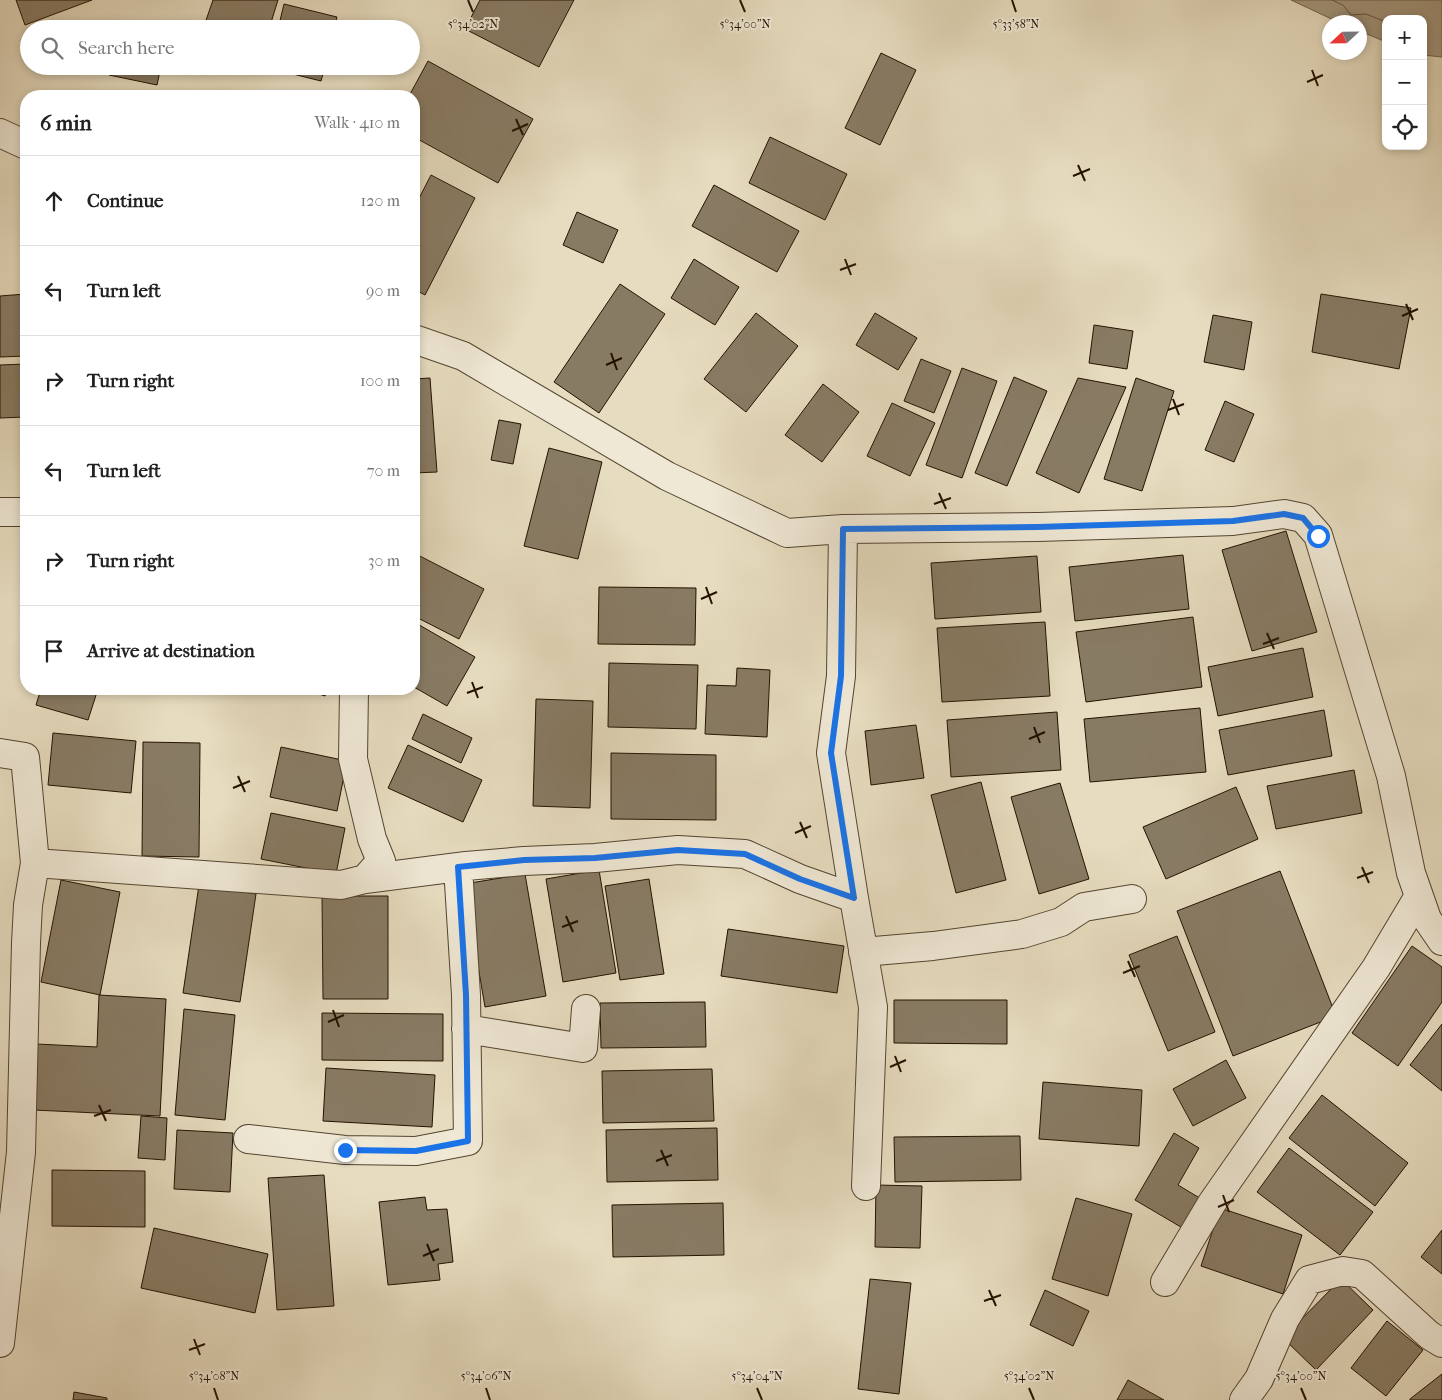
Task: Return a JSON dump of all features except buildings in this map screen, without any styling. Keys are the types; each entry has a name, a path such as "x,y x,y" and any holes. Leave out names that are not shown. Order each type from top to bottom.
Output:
{"street":[{"path":"0,133 20,142"},
{"path":"420,341 463,356 667,476 787,533 843,529 1038,527 1233,521 1284,514 1303,518 1318,536 1391,776 1412,873 1419,896 1427,919 1442,941"},
{"path":"0,512 20,512"},
{"path":"843,529 841,676 831,753 862,952 873,1007 866,1186"},
{"path":"354,695 353,759 372,838 381,861 365,879"},
{"path":"0,753 26,757 35,863 28,905 26,943 21,1152 0,1343"},
{"path":"35,863 341,885 365,879 524,860 595,858 678,850 745,854 800,879 854,898"},
{"path":"248,1139 345,1150 416,1151 468,1141 466,1029 458,867"},
{"path":"1165,1282 1212,1203 1376,968 1419,896"},
{"path":"862,952 933,946 1022,934 1060,922 1084,907 1132,899"},
{"path":"466,1029 583,1048 586,1009"},
{"path":"1244,1400 1259,1379 1285,1319 1309,1280 1343,1271 1362,1274 1429,1335 1442,1344"}],"water":[{"path":"1291,0 1442,0 1442,57 1427,55 1427,15 1382,15 1382,40 1367,34 1367,15 1323,15"}],"route":[{"path":"345,1150 416,1151 468,1141 466,995 458,867 524,860 595,858 678,850 745,854 800,879 854,898 831,753 841,676 843,529 1038,527 1233,521 1284,514 1303,518 1318,536"}]}
